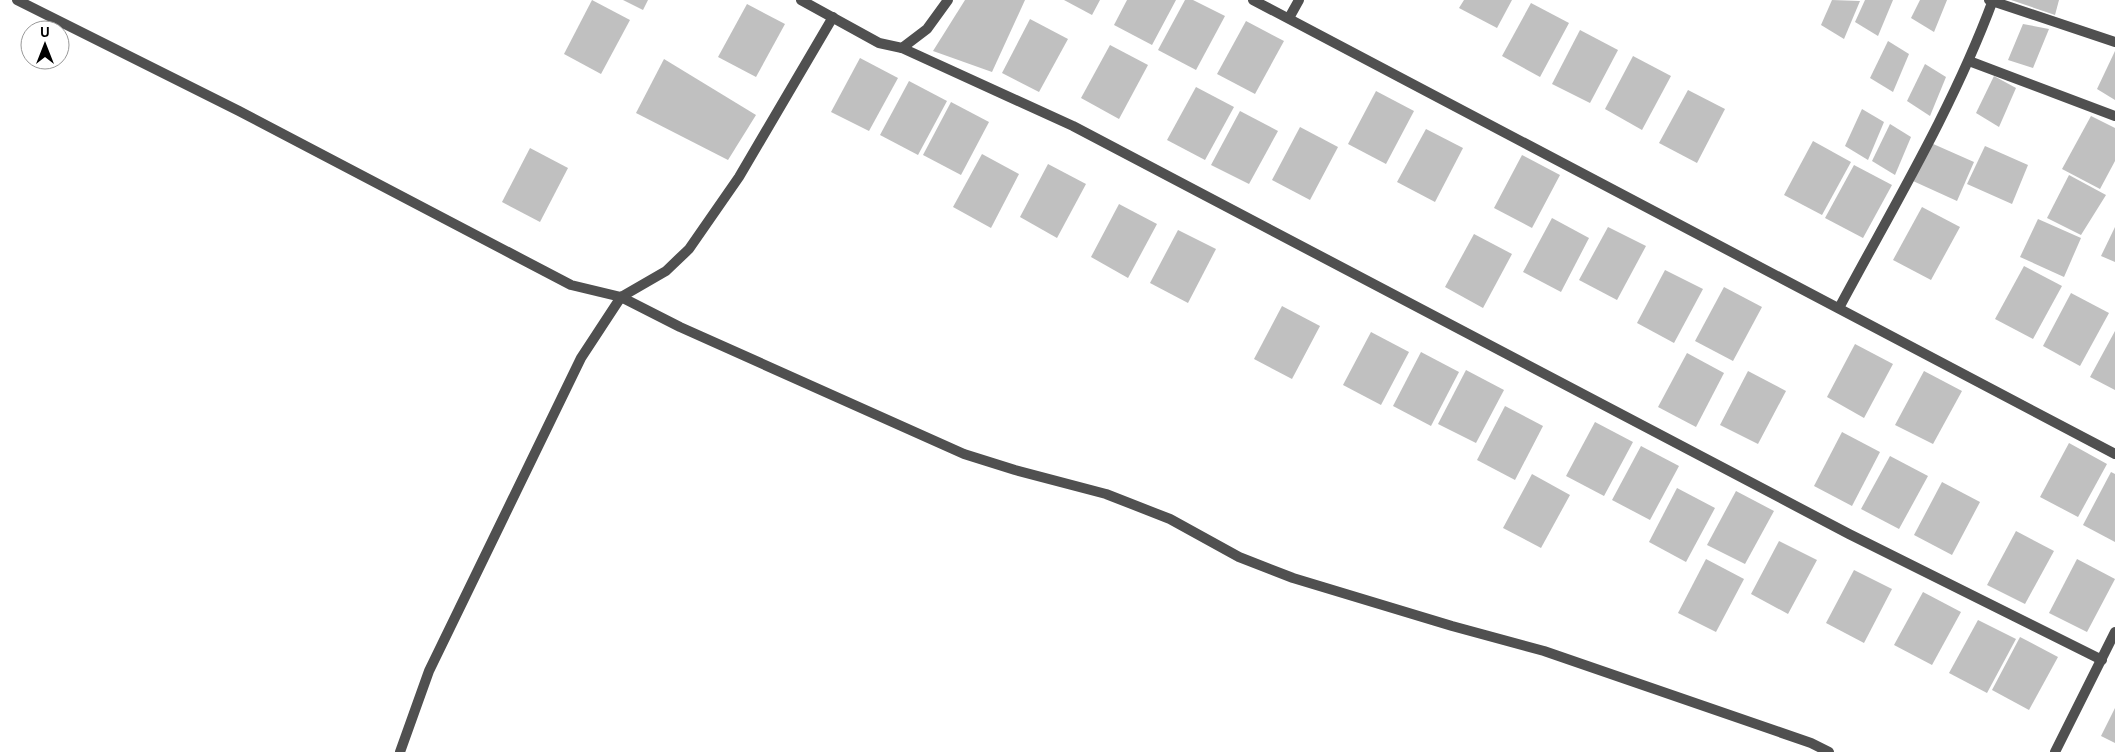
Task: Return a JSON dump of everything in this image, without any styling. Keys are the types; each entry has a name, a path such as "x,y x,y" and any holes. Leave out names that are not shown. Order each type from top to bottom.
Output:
{"street":[{"path":"18,0 239,111 571,285 621,298 680,327 964,454 1015,470 1106,494 1170,519 1239,557 1293,578 1452,626 1544,650 1811,743 1829,752"},
{"path":"801,0 879,43 902,48 1073,126 1849,534 2102,660"},
{"path":"902,48 927,30 948,0"},
{"path":"1253,0 2115,454"},
{"path":"1289,18 1299,0"},
{"path":"1839,308 1960,82 1991,0 2115,42"},
{"path":"400,752 429,671 581,358 621,298 666,271 689,249 739,177 833,17"},
{"path":"1969,61 2115,116"},
{"path":"2055,752 2115,632"}],"building":[{"path":"592,0 630,20 601,74 564,54"},
{"path":"623,0 648,0 643,10"},
{"path":"965,0 1025,0 992,72 933,51"},
{"path":"1064,0 1100,0 1092,15"},
{"path":"1127,0 1176,0 1152,45 1114,25"},
{"path":"1185,0 1193,0 1225,16 1196,70 1158,50"},
{"path":"1464,0 1512,0 1497,28 1459,8"},
{"path":"1832,0 1860,1 1844,39 1821,25"},
{"path":"1865,0 1893,0 1878,36 1855,22"},
{"path":"1920,0 1947,0 1934,32 1911,18"},
{"path":"2011,0 2059,0 2055,15"},
{"path":"1531,3 1569,23 1540,77 1502,56"},
{"path":"747,4 785,24 756,77 718,57"},
{"path":"1030,19 1068,39 1039,92 1002,73"},
{"path":"1246,21 1284,41 1255,94 1217,74"},
{"path":"2023,24 2049,29 2033,68 2008,60"},
{"path":"1580,30 1618,50 1590,103 1552,84"},
{"path":"1888,41 1909,54 1893,92 1870,78"},
{"path":"1110,45 1148,65 1119,119 1081,98"},
{"path":"2115,51 2115,100 2097,89"},
{"path":"1633,56 1671,76 1642,130 1605,109"},
{"path":"860,58 898,78 869,131 831,112"},
{"path":"664,59 756,115 728,160 636,113"},
{"path":"1925,64 1946,77 1930,116 1907,101"},
{"path":"1994,76 2016,88 1999,127 1976,113"},
{"path":"909,81 947,101 918,155 880,135"},
{"path":"1196,87 1234,107 1205,160 1167,140"},
{"path":"1688,90 1725,109 1697,163 1659,143"},
{"path":"1376,91 1414,111 1386,164 1348,144"},
{"path":"951,102 989,122 961,175 923,155"},
{"path":"1862,109 1884,122 1868,160 1845,146"},
{"path":"1240,111 1278,131 1249,184 1211,165"},
{"path":"2091,116 2115,128 2115,161 2100,189 2062,169"},
{"path":"1890,124 1911,137 1895,175 1872,161"},
{"path":"1300,127 1338,147 1310,200 1272,180"},
{"path":"1426,129 1463,148 1435,202 1397,182"},
{"path":"1813,141 1851,162 1822,215 1784,195"},
{"path":"1931,143 1974,162 1957,201 1913,181"},
{"path":"1985,146 2028,165 2012,204 1967,184"},
{"path":"530,148 568,168 540,222 502,202"},
{"path":"982,154 1019,174 991,228 953,207"},
{"path":"1522,155 1560,175 1532,228 1494,208"},
{"path":"1048,164 1086,184 1057,238 1020,217"},
{"path":"1854,165 1892,185 1863,238 1825,218"},
{"path":"2069,175 2106,195 2081,235 2047,218"},
{"path":"1119,204 1157,224 1128,278 1091,257"},
{"path":"1922,207 1960,227 1931,280 1893,260"},
{"path":"1552,218 1589,238 1561,292 1523,272"},
{"path":"2038,219 2081,238 2064,277 2020,257"},
{"path":"1608,227 1646,246 1617,300 1579,280"},
{"path":"2115,227 2115,262 2101,256"},
{"path":"1178,230 1216,249 1188,303 1150,283"},
{"path":"1474,234 1512,254 1483,308 1445,287"},
{"path":"2024,266 2062,286 2033,339 1995,319"},
{"path":"1665,270 1703,289 1674,343 1637,323"},
{"path":"1724,287 1762,307 1733,361 1695,341"},
{"path":"2071,293 2109,313 2080,366 2043,346"},
{"path":"1282,306 1320,326 1292,379 1254,359"},
{"path":"2115,331 2115,390 2090,377"},
{"path":"1371,332 1409,352 1381,405 1343,385"},
{"path":"1855,344 1893,364 1864,418 1827,397"},
{"path":"1421,352 1459,372 1431,426 1393,406"},
{"path":"1687,353 1724,373 1696,427 1658,407"},
{"path":"1466,370 1504,390 1476,443 1438,424"},
{"path":"1748,371 1786,391 1758,444 1720,425"},
{"path":"1924,371 1962,391 1933,444 1895,425"},
{"path":"1505,406 1543,426 1515,480 1477,460"},
{"path":"1595,422 1633,442 1604,496 1566,476"},
{"path":"1842,432 1880,452 1852,506 1814,486"},
{"path":"2069,443 2107,464 2078,517 2040,497"},
{"path":"1641,446 1679,466 1650,520 1612,500"},
{"path":"1890,456 1928,476 1899,529 1861,509"},
{"path":"2111,472 2115,474 2115,542 2083,525"},
{"path":"1532,474 1570,495 1541,548 1503,528"},
{"path":"1942,482 1980,502 1952,555 1914,535"},
{"path":"1677,488 1715,508 1686,562 1649,542"},
{"path":"1736,491 1774,511 1745,564 1707,545"},
{"path":"2016,531 2054,551 2025,604 1987,585"},
{"path":"1779,541 1817,560 1788,614 1751,594"},
{"path":"1706,559 1744,579 1716,632 1678,613"},
{"path":"2077,559 2115,579 2087,632 2049,613"},
{"path":"1854,570 1892,589 1864,643 1826,623"},
{"path":"1923,592 1961,612 1932,665 1894,645"},
{"path":"1978,620 2016,639 1987,693 1949,673"},
{"path":"2020,637 2058,657 2029,710 1992,690"},
{"path":"2115,708 2115,743 2101,736"}]}
